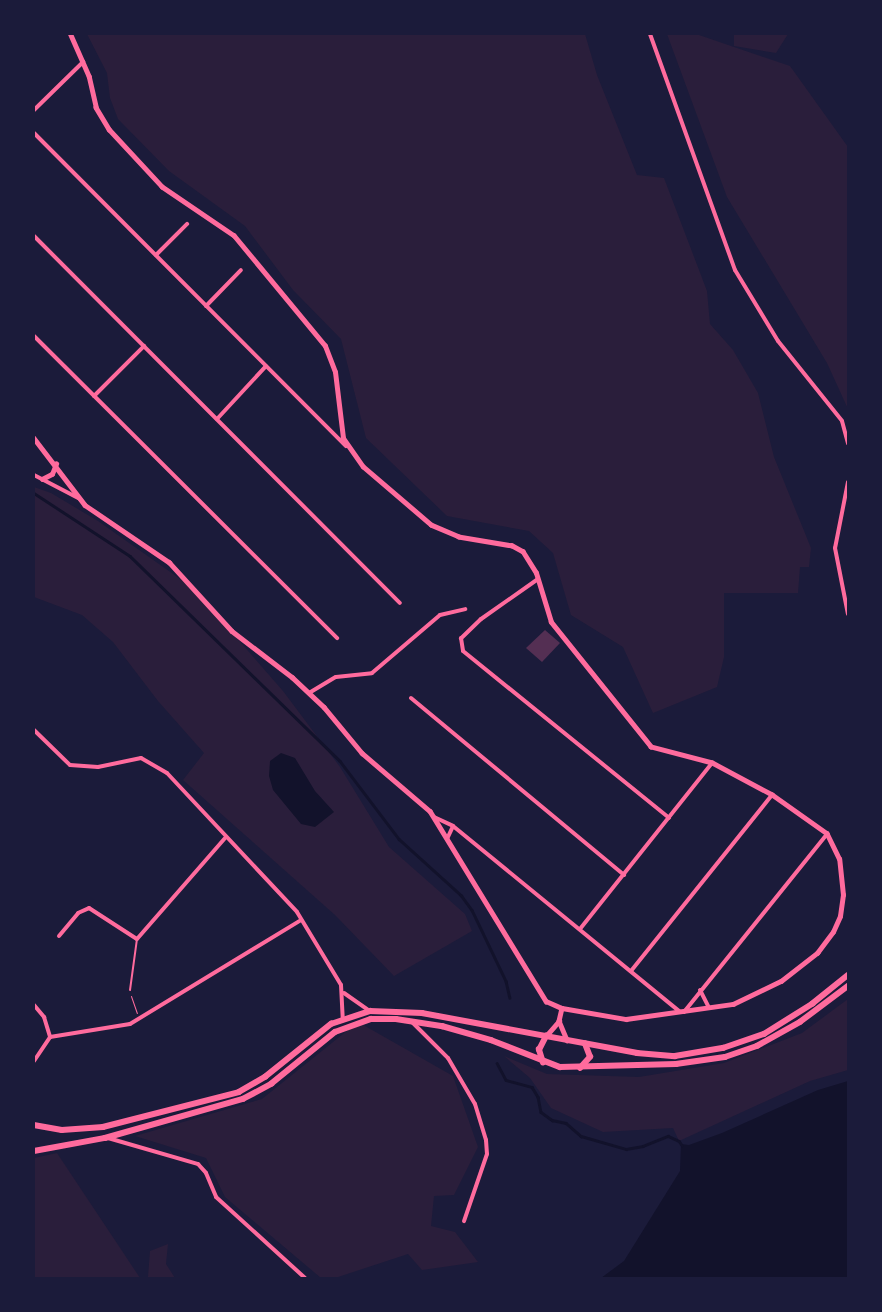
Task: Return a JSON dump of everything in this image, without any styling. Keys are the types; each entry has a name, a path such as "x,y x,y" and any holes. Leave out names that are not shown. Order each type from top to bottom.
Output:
{"main road":[{"path":"34,1127 72,1130 103,1127 240,1092 265,1077 320,1032 343,1018 370,1011 422,1013 585,1044 660,1056 723,1048 784,1024 848,975"},
{"path":"34,1149 44,1149 105,1138 243,1099 271,1084 325,1039 347,1026 371,1019 410,1020 481,1037 543,1063 579,1069 692,1063 741,1052 784,1032 848,986"},
{"path":"543,1063 539,1050 546,1036"},
{"path":"579,1069 590,1057 585,1044"}],"street":[{"path":"70,34 83,62 96,108 118,140 162,187 234,236 325,346 335,372 346,446"},
{"path":"650,34 735,270 778,342 837,414 848,443"},
{"path":"34,110 83,62"},
{"path":"34,133 346,446 363,467 431,525 458,537 517,548 530,560 551,622 645,742 656,749 712,763 772,795 827,834 839,859 843,895 840,916 827,941 806,962 768,990 710,1010 626,1019 562,1008 546,1001 434,817"},
{"path":"156,255 187,224"},
{"path":"34,236 400,603"},
{"path":"206,306 242,270"},
{"path":"34,336 337,638"},
{"path":"94,396 144,346"},
{"path":"217,419 266,366"},
{"path":"34,438 56,464 80,499"},
{"path":"42,479 52,474 56,464"},
{"path":"34,475 80,499 169,562 232,631 309,693 362,753 434,817 453,826 682,1013"},
{"path":"848,482 835,548 848,614"},
{"path":"538,579 481,619 461,638 463,651 669,818"},
{"path":"309,693 336,677 372,673 440,615 465,609"},
{"path":"411,698 624,875"},
{"path":"34,730 70,765 98,767 141,758 156,764 225,838 286,898 344,993 370,1011"},
{"path":"580,929 712,763"},
{"path":"631,971 772,795"},
{"path":"447,839 453,826"},
{"path":"682,1013 827,834"},
{"path":"60,936 78,913 89,908 137,939 225,838"},
{"path":"34,1061 50,1037 111,1029 139,1019 301,920"},
{"path":"700,990 710,1010"},
{"path":"343,1018 344,993"},
{"path":"34,1005 44,1017 50,1037"},
{"path":"546,1036 559,1021 562,1008"},
{"path":"410,1020 448,1058 475,1104 486,1140 487,1154 464,1221"},
{"path":"559,1021 567,1040"},
{"path":"105,1138 198,1164 206,1173 216,1197 305,1278"}],"lane":[{"path":"130,990 137,939"}],"path":[{"path":"130,990 139,1019"}],"shaded area":[{"path":"87,34 585,34 597,75 637,175 664,178 707,291 710,324 733,350 758,393 774,457 811,548 809,567 800,567 798,593 724,593 724,657 717,687 653,713 623,647 571,615 553,553 529,531 447,516 366,438 341,339 293,290 245,226 169,171 118,119 110,98 107,73"},
{"path":"667,34 696,34 790,66 848,147 848,409 827,363 727,197"},
{"path":"734,34 788,34 776,53 734,46"},
{"path":"34,487 51,493 98,521 193,588 283,691 340,767 389,847 465,914 472,931 394,976 335,915 183,780 204,753 158,701 113,642 82,615 34,597"},
{"path":"281,753 295,758 315,791 334,812 315,827 301,824 273,790 269,776 270,761"},
{"path":"848,999 848,1070 810,1081 679,1141 673,1128 603,1132 551,1108 530,1078 504,1056 547,1074 639,1077 724,1063 802,1033"},
{"path":"358,1022 453,1076 478,1147 454,1195 434,1196 431,1226 455,1232 478,1262 422,1270 408,1254 335,1278 321,1278 225,1197 206,1158 135,1136 262,1099"},
{"path":"848,1081 848,1278 601,1278 624,1261 680,1171 681,1144 689,1145 722,1133 818,1090"},
{"path":"57,1153 140,1278 34,1278 34,1158"},
{"path":"168,1244 166,1264 175,1278 144,1278 148,1277 150,1251"}],"building":[{"path":"545,630 560,643 542,662 526,648"}],"waterway":[{"path":"34,493 130,556 340,761 399,839 461,895 472,910 506,981 510,998"},
{"path":"497,1063 506,1080 532,1087 538,1097 541,1112 552,1120 566,1123 581,1136 626,1149 643,1146 668,1136 679,1141 682,1145"}]}
